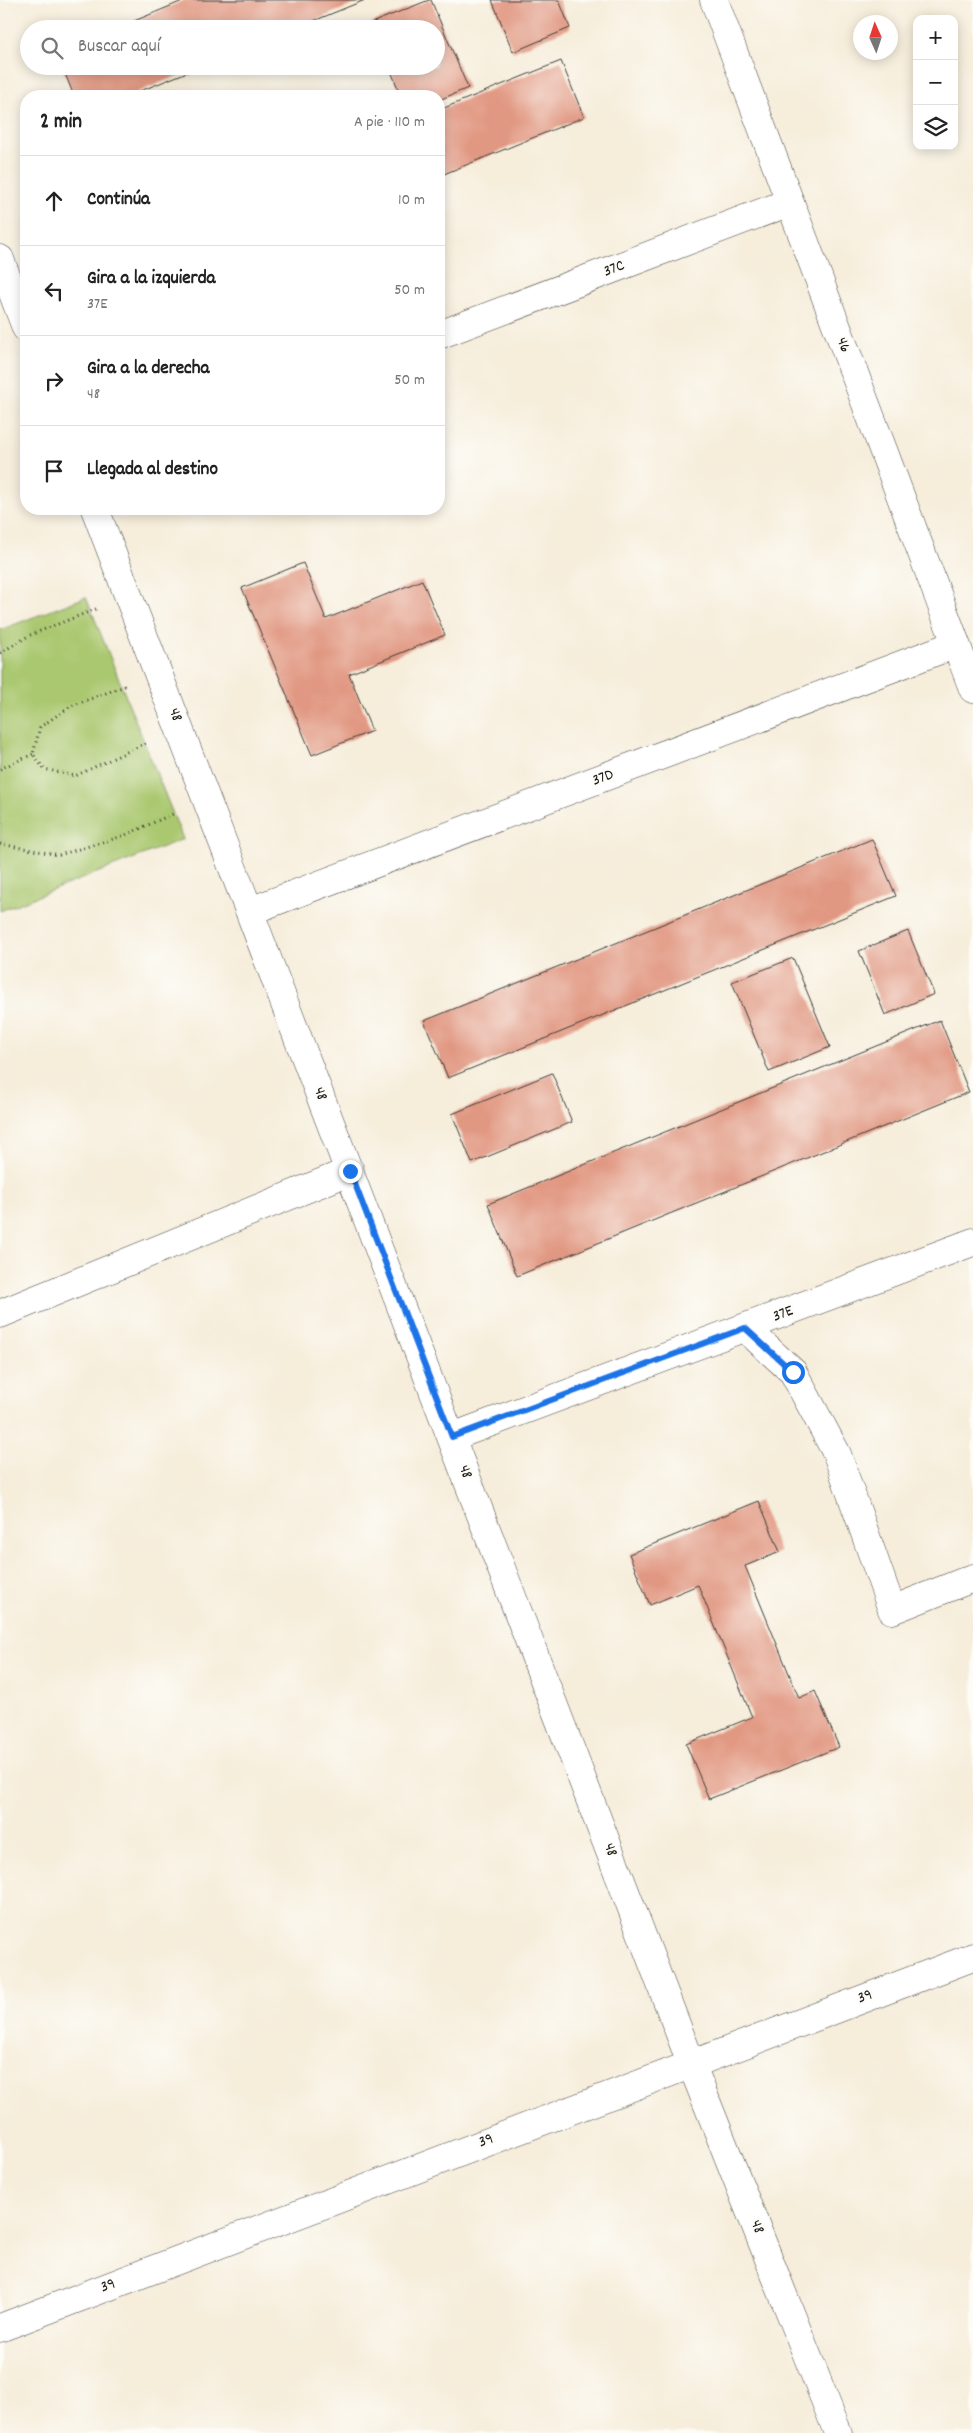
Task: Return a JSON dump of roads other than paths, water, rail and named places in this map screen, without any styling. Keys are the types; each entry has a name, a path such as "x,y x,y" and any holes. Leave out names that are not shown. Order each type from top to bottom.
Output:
{"street":[{"name":"46","path":"714,0 973,689"},
{"name":"37C","path":"445,334 790,202"},
{"path":"0,259 20,312"},
{"name":"48","path":"98,515 691,2063 838,2433"},
{"name":"37D","path":"250,911 956,644"},
{"path":"0,1314 350,1171"},
{"name":"37E","path":"452,1437 973,1242"},
{"path":"745,1328 793,1372 837,1454 892,1610 973,1578"},
{"name":"39","path":"0,2328 973,1957"}]}
